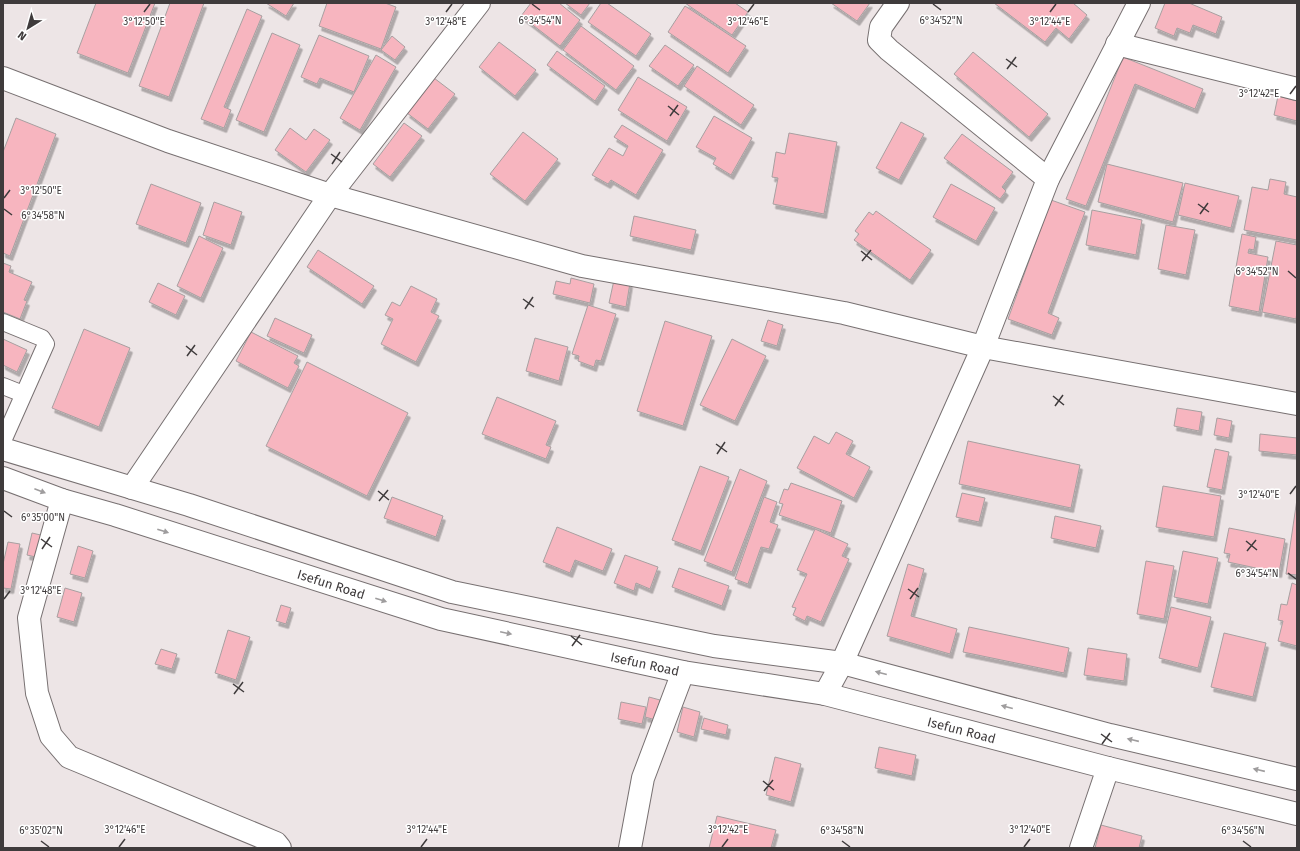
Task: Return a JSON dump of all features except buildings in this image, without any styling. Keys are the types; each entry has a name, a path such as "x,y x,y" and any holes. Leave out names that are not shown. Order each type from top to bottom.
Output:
{"street":[{"path":"132,488 330,195 480,3"},
{"path":"898,3 881,27 879,40 889,50 1048,179"},
{"path":"825,694 842,663 983,347 1048,179 1139,3"},
{"path":"1118,44 1297,89"},
{"path":"3,78 168,141 330,195 582,266 844,313 983,347 1297,404"},
{"path":"3,449 189,505 452,592 714,646 842,663 1110,735 1297,779"},
{"name":"Isefun Road","path":"3,478 62,500 115,515 442,619 683,672 825,694 1108,768 1297,814"},
{"path":"62,500 29,618 37,693 51,736 69,757 276,843 280,848"},
{"path":"630,848 642,778 683,672"},
{"path":"1081,848 1108,768"}],"lane":[{"path":"3,322 42,338 46,344 3,441"},
{"path":"3,386 23,394"}]}
